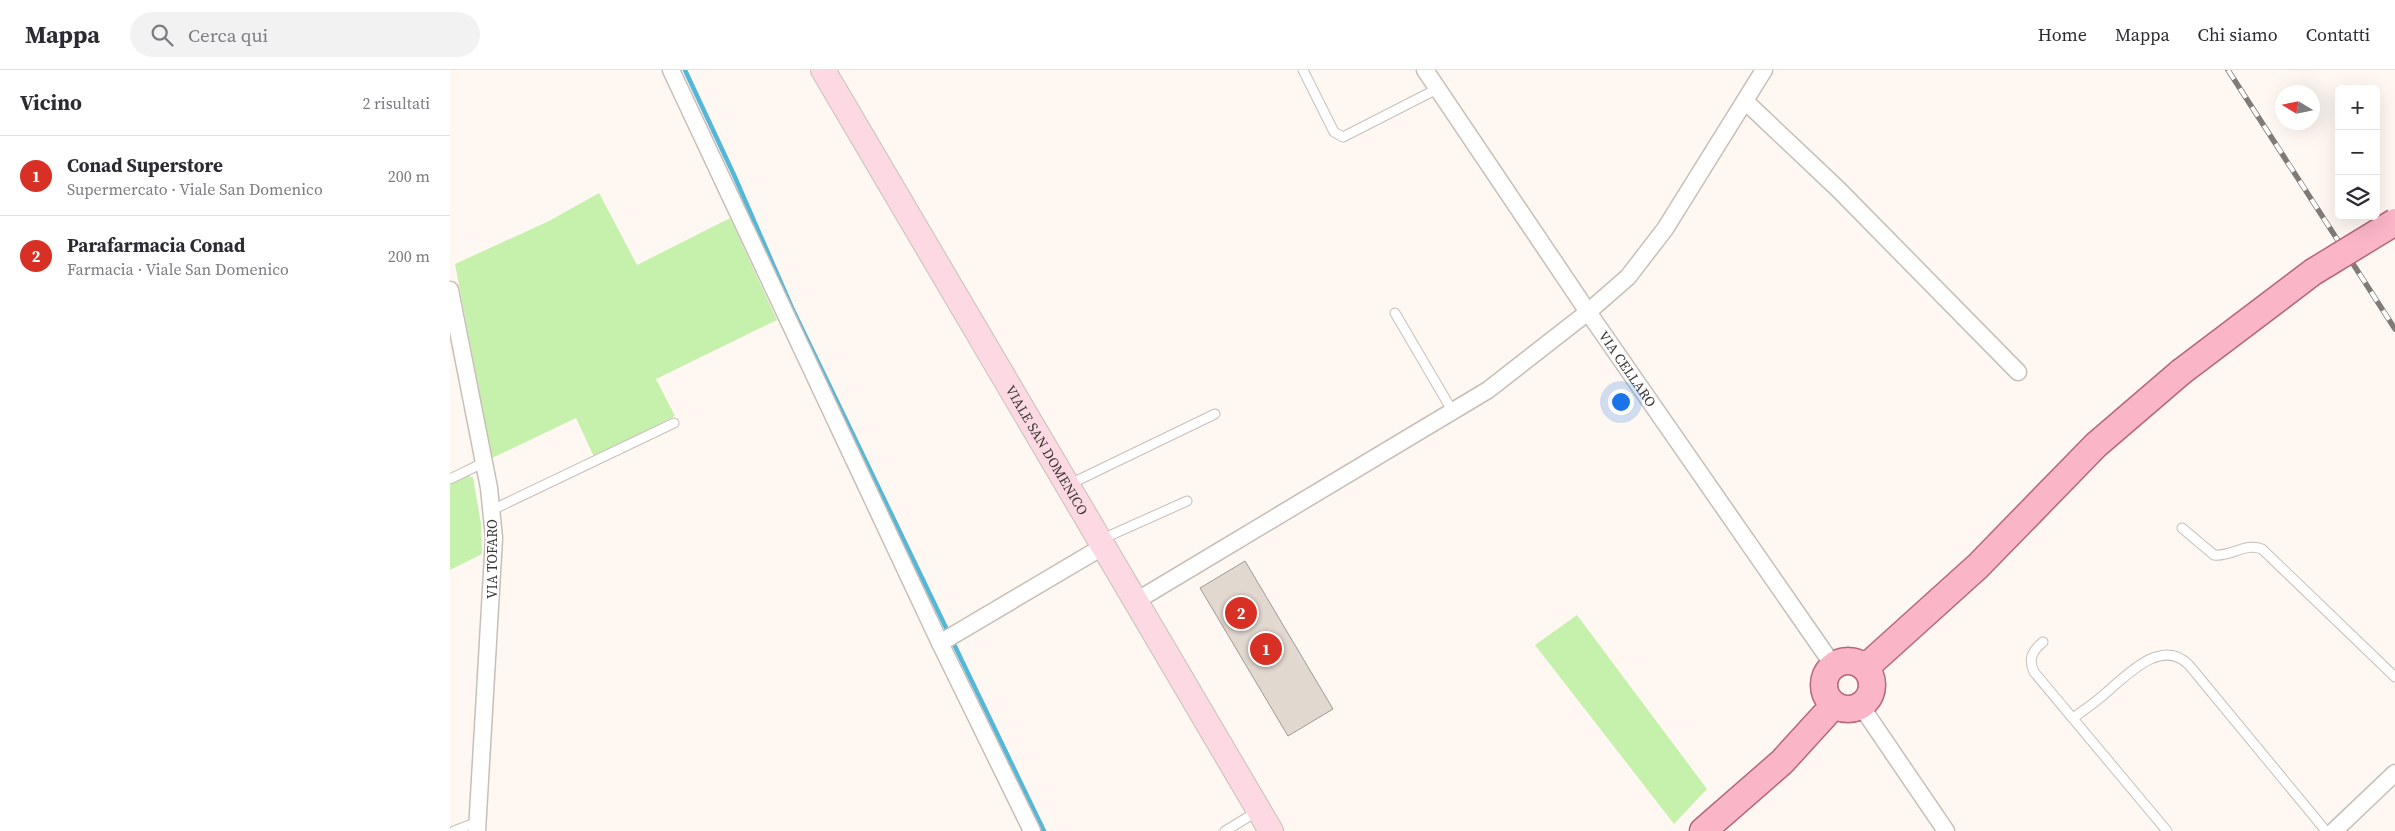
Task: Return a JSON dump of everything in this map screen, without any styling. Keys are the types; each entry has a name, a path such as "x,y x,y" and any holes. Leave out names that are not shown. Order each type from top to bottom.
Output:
{"main road":[{"name":"VIALE SAN DOMENICO","path":"823,70 1271,831"},
{"path":"1866,668 1978,566 2096,445 2181,372 2313,272 2395,222"},
{"path":"1846,660 1853,661 1866,668 1872,680 1872,688 1867,701 1861,706 1848,710 1834,705 1828,700 1823,686 1828,671 1833,665 1846,660"},
{"path":"1703,831 1782,762 1834,705"}],"street":[{"path":"671,70 947,639 1032,831"},
{"name":"VIA CELLARO","path":"1425,70 1588,312 1833,665"},
{"path":"1136,601 1488,390 1588,312 1628,277 1665,229 1764,70"},
{"path":"1746,101 1838,189 2018,372"},
{"name":"VIA TOFARO","path":"450,290 452,317 492,510 494,568 478,826"},
{"path":"947,639 1102,543"},
{"path":"1861,706 1946,831"},
{"path":"2334,831 2395,773"}],"lane":[{"path":"1302,70 1334,132 1343,136 1437,89"},
{"path":"1395,312 1453,412"},
{"path":"1068,485 1215,414"},
{"path":"492,510 674,423"},
{"path":"450,479 483,463"},
{"path":"1102,543 1186,501"},
{"path":"2182,528 2214,555 2229,555 2249,546 2262,549 2395,677"},
{"path":"2043,642 2031,656 2034,672 2167,831"},
{"path":"2073,718 2143,662 2169,655 2178,656 2189,664 2326,831"},
{"path":"1225,831 1258,811"},
{"path":"454,831 478,826"}],"green space":[{"path":"599,193 637,265 730,218 777,320 656,379 675,416 594,457 576,418 492,458 455,264 549,221"},
{"path":"467,476 473,477 481,524 482,554 450,570 450,485"},
{"path":"1577,615 1707,789 1674,824 1535,645"}],"building":[{"path":"1245,561 1333,709 1288,736 1200,588"}],"waterway":[{"path":"685,70 734,175 792,308 1044,831"}],"railway":[{"path":"2228,70 2395,329"}],"place":[{"name":"Parafarmacia Conad","path":"1241,613"},
{"name":"Conad Superstore","path":"1266,649"}]}
